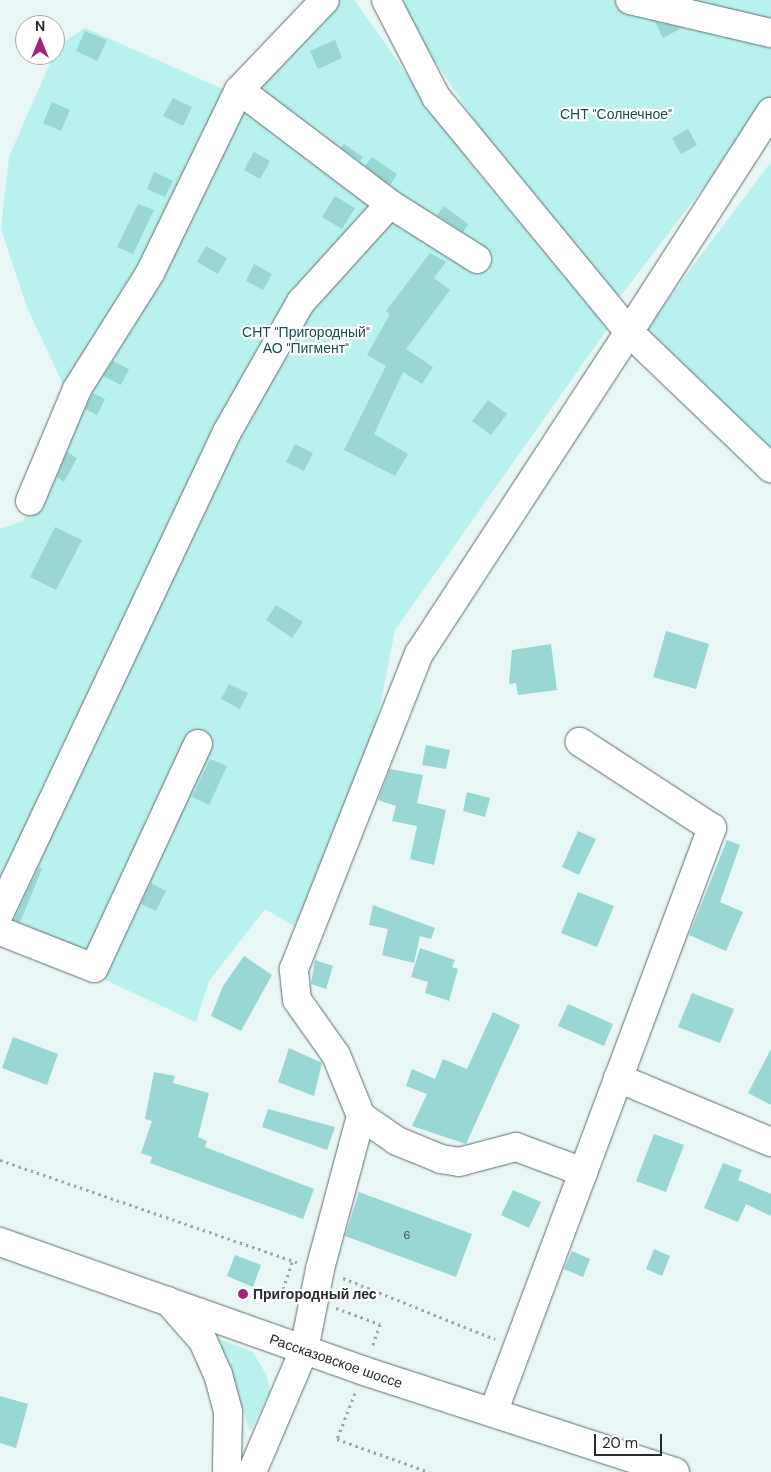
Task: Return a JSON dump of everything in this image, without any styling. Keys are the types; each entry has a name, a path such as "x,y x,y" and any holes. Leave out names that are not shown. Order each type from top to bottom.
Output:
{"street":[{"path":"30,502 77,389 150,273 239,90 325,0"},
{"path":"386,0 436,97 629,332 771,468"},
{"path":"630,0 771,33"},
{"path":"239,90 390,204 477,259"},
{"path":"583,1172 516,1147 459,1162 441,1159 398,1141 362,1116 336,1055 297,1000 294,969 419,654 771,112"},
{"path":"0,912 227,432 301,302 390,204"},
{"path":"493,1413 712,828 580,742"},
{"path":"0,931 94,968 198,744"},
{"path":"618,1078 771,1142"},
{"path":"252,1472 304,1350 320,1269 362,1116"},
{"name":"Рассказовское шоссе","path":"0,1242 304,1350 674,1472"},
{"path":"168,1301 203,1341 218,1374 228,1412 227,1472"}],"path":[{"path":"0,1160 320,1269 517,1348"}],"green space":[{"name":"СНТ \"Пригородный\" АО \"Пигмент\"","path":"321,0 354,0 471,164 608,328 395,630 370,757 342,831 294,926 265,909 209,981 196,1022 0,931 0,529 23,521 76,412 27,307 1,229 9,157 49,65 65,65 65,42 85,28 234,94"},
{"name":"СНТ \"Солнечное\"","path":"394,0 771,0 771,99 619,298 487,139"},
{"path":"771,162 771,450 646,328"},
{"path":"219,1339 253,1352 267,1376 270,1391 250,1432"}],"building":[{"path":"655,22 682,28 663,38"},
{"path":"85,31 107,40 97,61 76,51"},
{"path":"335,40 342,58 318,69 310,51"},
{"path":"173,98 192,107 183,126 163,116"},
{"path":"52,102 70,110 61,131 43,123"},
{"path":"688,129 697,145 681,154 672,138"},
{"path":"344,144 363,157 360,161 341,148"},
{"path":"254,152 270,161 260,179 244,170"},
{"path":"372,157 397,174 390,185 365,166"},
{"path":"154,172 173,181 165,197 147,189"},
{"path":"335,196 355,208 342,229 322,217"},
{"path":"138,204 154,210 133,254 117,247"},
{"path":"444,206 468,224 463,232 437,215"},
{"path":"206,246 227,258 218,274 197,262"},
{"path":"430,253 446,262 434,278 450,290 406,349 433,367 422,384 403,372 374,434 408,454 395,476 344,450 386,366 367,355 390,314 386,311"},
{"path":"254,264 272,274 263,290 246,281"},
{"path":"113,361 129,369 121,385 103,376"},
{"path":"93,393 105,399 97,415 85,409"},
{"path":"488,400 507,414 491,435 472,421"},
{"path":"295,444 313,453 304,471 286,462"},
{"path":"67,452 77,458 64,482 57,477"},
{"path":"55,527 82,540 56,590 30,577"},
{"path":"276,605 303,622 292,638 266,620"},
{"path":"666,631 709,644 696,689 653,677"},
{"path":"551,644 557,690 518,695 516,683 509,684 512,650"},
{"path":"229,684 248,693 240,709 221,699"},
{"path":"426,745 450,750 446,769 422,765"},
{"path":"210,759 227,766 209,805 192,797"},
{"path":"390,769 423,775 417,803 446,810 434,865 410,859 417,826 392,821 396,806 378,800"},
{"path":"467,792 490,798 485,817 463,811"},
{"path":"578,831 596,839 579,875 562,867"},
{"path":"727,840 740,845 720,902 743,912 726,951 689,935"},
{"path":"39,867 42,869 20,922 14,920"},
{"path":"151,883 166,891 156,911 141,904"},
{"path":"578,892 614,906 597,947 561,933"},
{"path":"373,905 435,928 431,939 420,936 414,963 382,955 388,929 369,925"},
{"path":"420,948 455,960 452,967 458,969 449,1001 425,993 428,982 411,977"},
{"path":"244,956 272,975 241,1031 211,1016 223,986"},
{"path":"315,960 333,966 326,989 311,984"},
{"path":"692,993 734,1009 720,1043 678,1027"},
{"path":"568,1004 613,1024 604,1046 558,1026"},
{"path":"493,1012 520,1025 466,1144 412,1126 427,1094 406,1086 412,1069 435,1079 443,1059 467,1069"},
{"path":"13,1037 58,1054 47,1085 2,1068"},
{"path":"289,1048 322,1063 314,1096 278,1082"},
{"path":"771,1049 771,1105 748,1093"},
{"path":"154,1072 175,1076 173,1083 209,1093 198,1137 207,1141 205,1147 314,1189 303,1219 150,1163 152,1157 141,1153 152,1121 145,1119"},
{"path":"268,1109 335,1127 327,1150 262,1127"},
{"path":"654,1134 684,1145 666,1192 636,1181"},
{"path":"723,1163 742,1170 738,1180 771,1194 771,1216 746,1204 738,1222 704,1208"},
{"path":"513,1190 541,1202 529,1228 501,1215"},
{"path":"359,1192 472,1234 456,1277 345,1236"},
{"path":"654,1249 670,1256 662,1276 646,1269"},
{"path":"572,1251 590,1259 583,1277 564,1269"},
{"path":"235,1255 261,1265 253,1287 227,1276"},
{"path":"0,1396 28,1404 16,1448 0,1443"}],"place":[{"name":"Пригородный лес","path":"243,1294"}]}
